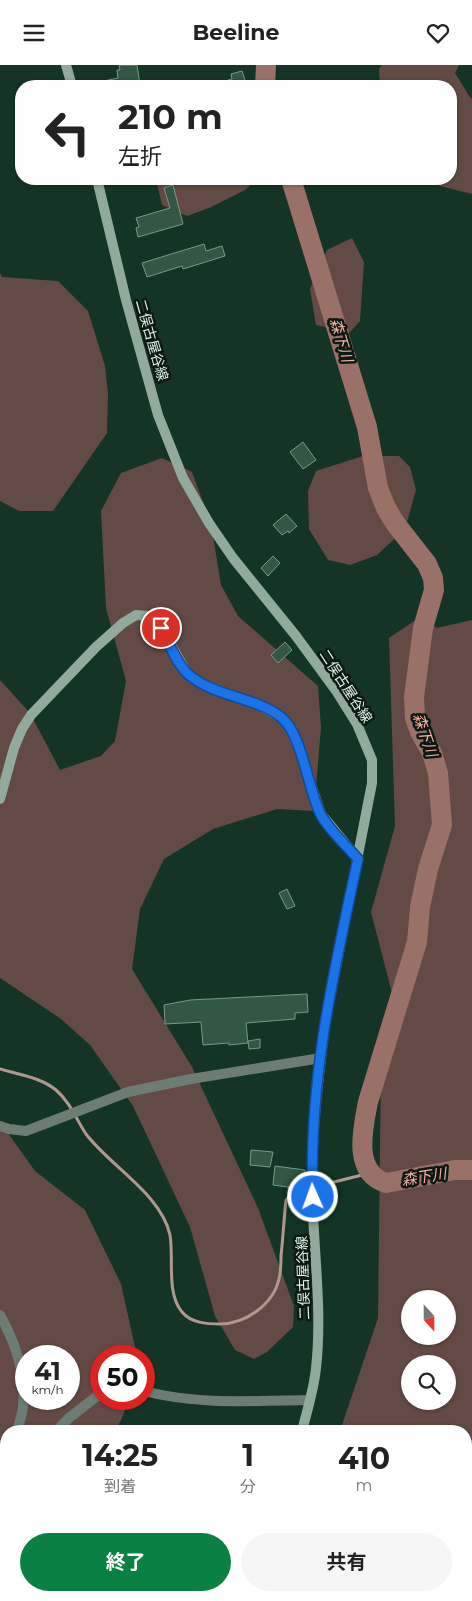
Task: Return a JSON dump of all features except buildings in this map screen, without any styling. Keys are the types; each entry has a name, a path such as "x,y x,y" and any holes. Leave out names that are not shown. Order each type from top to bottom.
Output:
{"main road":[{"path":"66,65 70,80"},
{"name":"二俣古屋谷線","path":"98,185 126,300 158,415 183,478 208,523 233,558 337,692 357,724 372,760 372,783 325,1024 314,1126 312,1179 319,1325 316,1369 303,1425"},
{"path":"0,799 14,748 22,729 31,715 96,647 123,623 136,615 148,616 161,628 187,673 202,684 261,706 282,718 291,730 303,758 321,814 358,859"}],"street":[{"path":"0,1126 26,1131 128,1092 191,1079 321,1059"},
{"path":"0,1315 19,1359 24,1385 23,1407 18,1425"},
{"path":"155,1394 225,1401 309,1400"},
{"path":"62,1425 90,1402"}],"shaded area":[{"path":"382,65 459,65 455,73 472,99 472,194 439,185 457,185 457,80 380,80 379,69"},
{"path":"157,185 250,185 245,190 209,208 187,216 162,205"},
{"path":"352,238 364,262 360,321 349,333 316,325 310,289 327,250"},
{"path":"0,273 2,277 58,281 88,311 105,366 108,393 107,433 53,511 19,511 0,501"},
{"path":"363,456 399,456 410,467 416,490 405,529 377,555 350,565 328,560 309,529 308,491 316,471"},
{"path":"162,458 192,472 211,524 221,585 238,616 318,686 321,728 314,811 277,809 213,829 164,859 140,909 132,969 192,1067 258,1208 294,1306 293,1327 267,1352 254,1359 235,1350 215,1316 190,1227 133,1106 90,1045 61,1019 0,978 0,680 30,713 60,770 101,756 115,741 126,681 106,608 101,511 121,473"},
{"path":"420,617 437,628 472,620 472,1425 342,1425 378,1318 381,1061 393,997 371,912 395,826 389,638"},
{"path":"0,1122 35,1171 85,1210 121,1284 135,1345 90,1345 90,1410 125,1410 119,1425 0,1425"}],"waterway":[{"name":"森下川","path":"265,80 266,65"},
{"name":"森下川","path":"293,185 367,427 378,488 386,508 395,523 427,564 433,578 434,590 423,628 414,697 415,718 420,732 432,753 438,773 442,825 428,869 420,907 417,942 368,1102 362,1148 364,1159 368,1169 375,1177 386,1183 455,1170 472,1170"},
{"path":"0,1069 37,1079 56,1090 65,1100 86,1134 96,1146 146,1193 165,1220 170,1235 172,1285 177,1304 186,1316 200,1322 220,1324 239,1321 257,1311 271,1297 280,1274 286,1200 294,1192 370,1173"}],"route":[{"path":"161,628 187,673 202,684 261,706 282,718 291,730 303,758 321,814 358,859 325,1024 314,1126 313,1197"}]}
